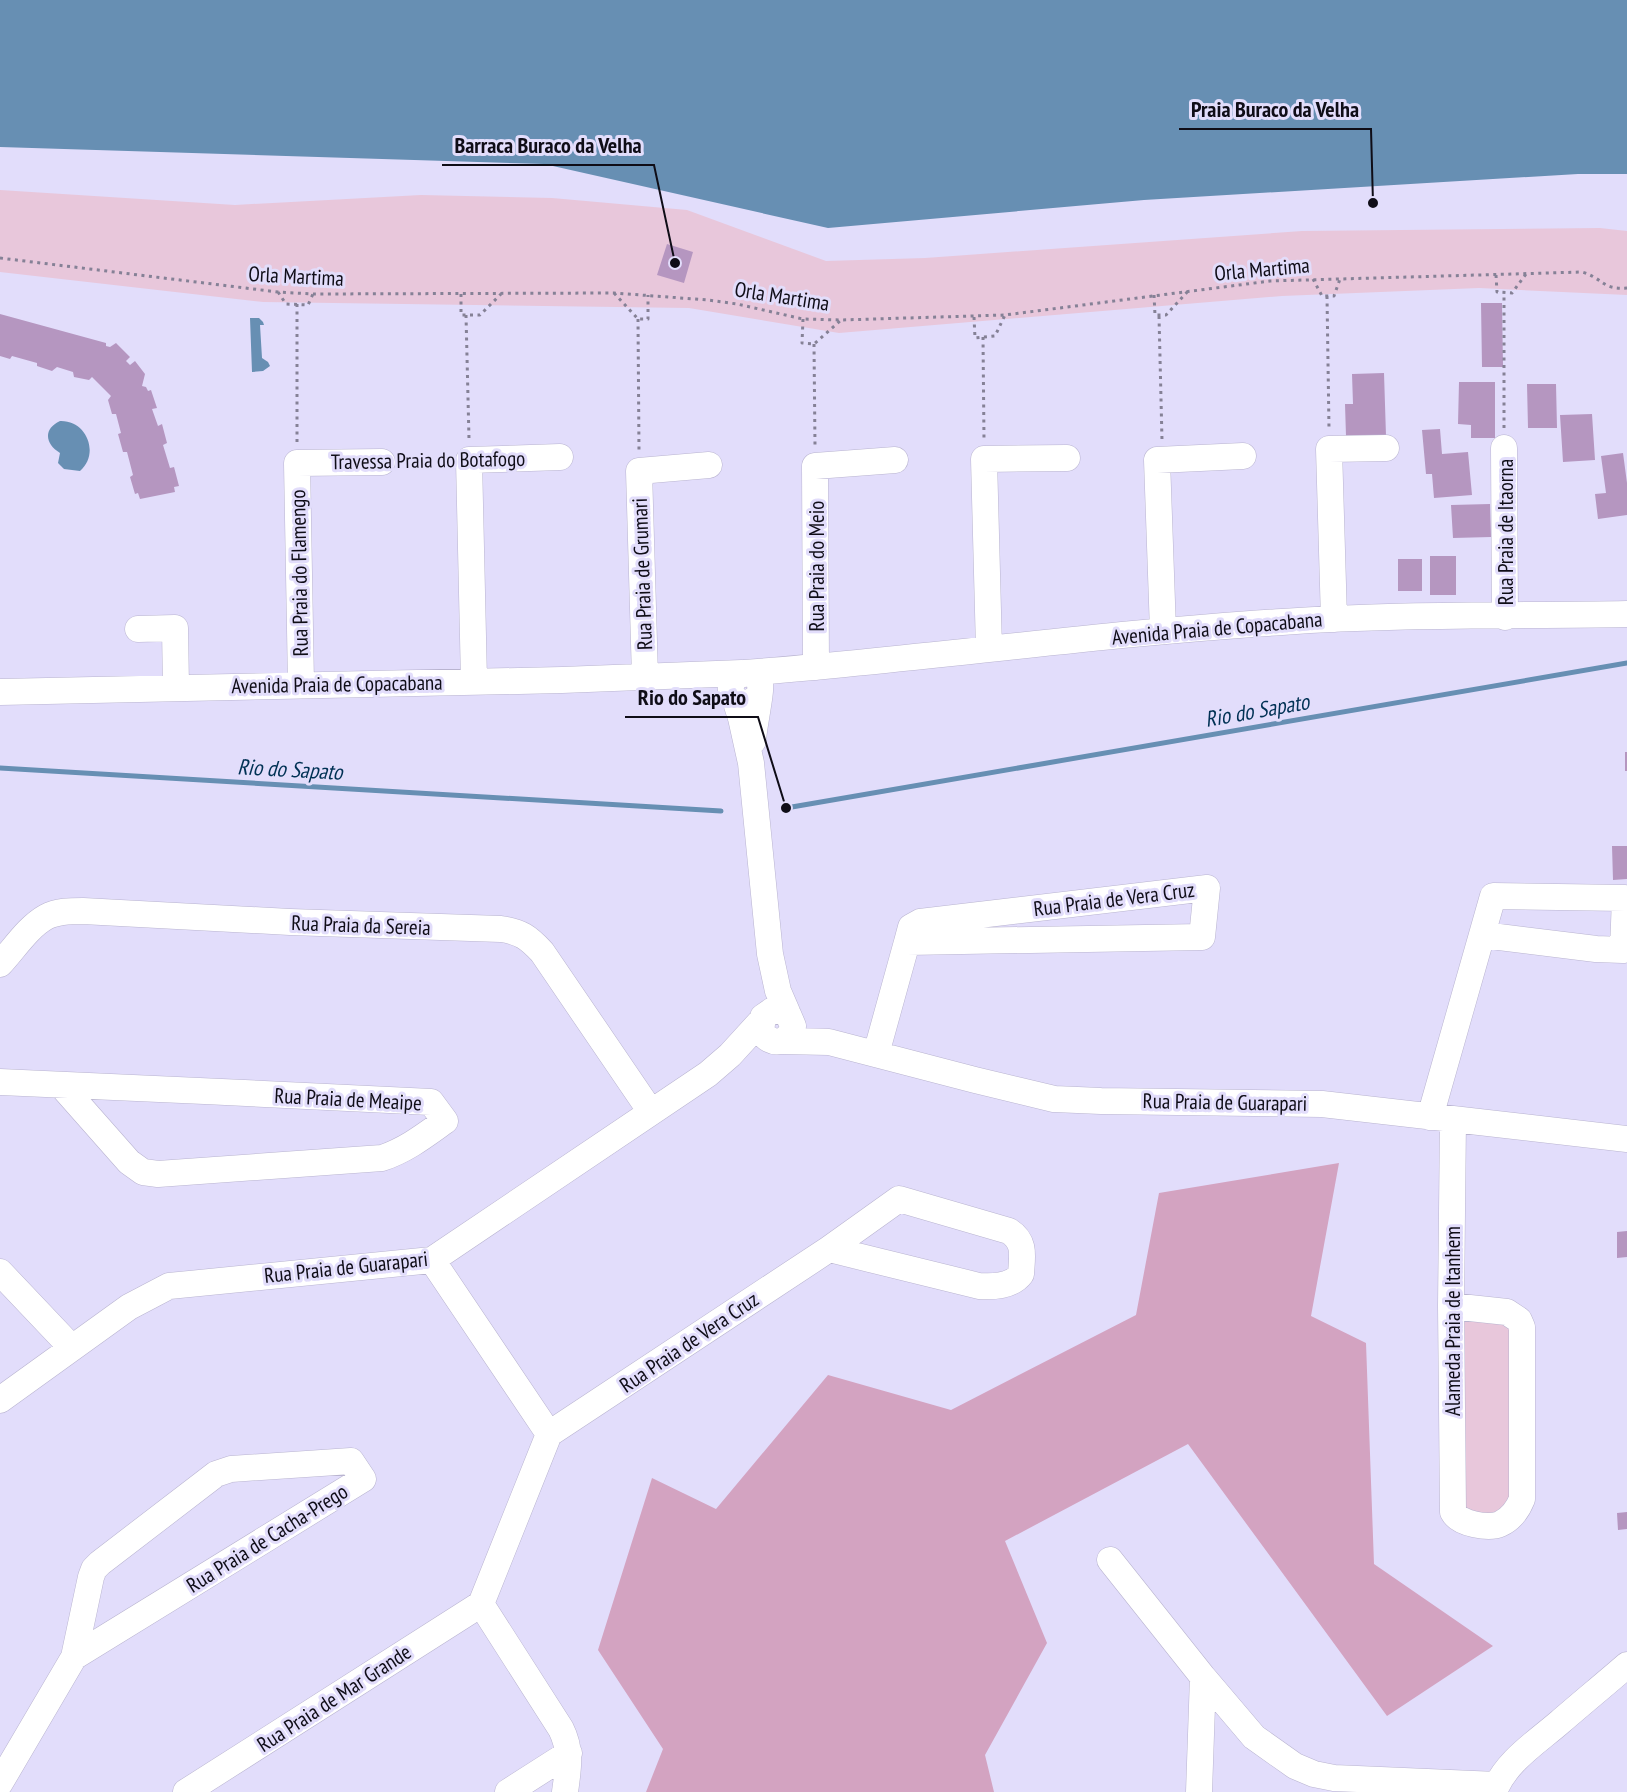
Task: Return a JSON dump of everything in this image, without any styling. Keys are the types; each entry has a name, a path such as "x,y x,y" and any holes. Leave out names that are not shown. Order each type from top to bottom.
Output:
{"street":[{"path":"1334,619 1329,449 1386,448"},
{"name":"Rua Praia de Itaorna","path":"1504,448 1505,616"},
{"path":"1163,631 1157,460 1243,456"},
{"name":"Travessa Praia do Botafogo","path":"469,460 560,457"},
{"path":"989,649 984,459 1067,458"},
{"path":"469,460 474,681"},
{"path":"815,466 895,460"},
{"name":"Travessa Praia do Botafogo","path":"297,462 382,462"},
{"name":"Rua Praia do Flamengo","path":"297,462 301,684"},
{"path":"639,471 709,465"},
{"name":"Rua Praia do Meio","path":"813,667 815,466"},
{"name":"Rua Praia de Grumari","path":"639,471 645,677"},
{"name":"Avenida Praia de Copacabana","path":"0,692 744,673 1163,631 1334,619 1627,614"},
{"path":"138,629 175,628 177,688"},
{"name":"Avenida Praia de Copacabana","path":"674,676 716,690 747,697 813,667"},
{"path":"744,673 751,674 760,682 747,697 751,763 770,954 769,992 775,1016 761,1031 764,1036 774,1042 781,1041"},
{"name":"Rua Praia de Vera Cruz","path":"876,1054 911,927 920,922 1207,888 1202,937 907,942"},
{"name":"Alameda Praia de Itanhem","path":"1451,1306 1507,1312 1519,1320 1523,1335 1522,1499 1519,1507 1499,1524 1493,1526 1460,1521 1455,1517 1452,1507 1451,1306 1442,1118 1483,935 1493,896 1624,898 1623,950 1596,949 1483,935"},
{"name":"Rua Praia da Sereia","path":"0,964 46,917 63,912 501,929 517,932 531,940 542,952 651,1112"},
{"name":"Rua Praia de Guarapari","path":"0,1400 129,1307 169,1286 432,1260 708,1074 775,1016 803,1027 829,1042"},
{"name":"Rua Praia de Guarapari","path":"708,1074 781,1041 829,1042 1054,1099 1322,1104 1627,1139"},
{"name":"Rua Praia de Meaipe","path":"0,1082 61,1084 431,1102 445,1121 410,1146 382,1158 158,1174 143,1172 129,1162 61,1084"},
{"name":"Rua Praia de Vera Cruz","path":"549,1434 829,1249 899,1199 1009,1231 1020,1240 1022,1245 1022,1274 1019,1278 1000,1286 979,1286 829,1249"},
{"path":"432,1260 549,1434 481,1604 561,1729 569,1753 565,1792"},
{"path":"0,1272 72,1348"},
{"name":"Rua Praia de Cacha-Prego","path":"0,1783 74,1657 94,1569 100,1563 216,1474 231,1469 351,1461 363,1479 74,1657"},
{"path":"1110,1560 1254,1737 1295,1766 1314,1774 1334,1778 1496,1788 1509,1767 1528,1749 1627,1665"},
{"name":"Rua Praia de Mar Grande","path":"186,1792 481,1604"},
{"path":"1199,1792 1203,1677"},
{"path":"508,1792 569,1753"}],"path":[{"name":"Orla Martima","path":"0,258 278,292 313,294 614,293 737,304 803,319 841,320 1005,315 1270,281 1313,279 1582,272 1590,274 1605,286 1614,289 1627,288"},
{"path":"1496,275 1497,292 1512,293 1526,274"},
{"path":"1313,279 1322,296 1334,296 1340,278"},
{"path":"1154,295 1155,315 1159,316 1166,315 1188,291"},
{"path":"278,292 286,304 308,305 313,294"},
{"path":"1504,292 1504,448"},
{"path":"614,293 638,319 639,471"},
{"path":"461,294 461,315 480,315 501,294"},
{"path":"638,319 648,319 648,295"},
{"path":"1327,296 1329,449"},
{"path":"297,304 297,462"},
{"path":"466,315 469,460"},
{"path":"974,317 975,338 995,336 1005,315"},
{"path":"1157,460 1162,440 1159,316"},
{"path":"803,319 802,343 814,344 841,320"},
{"path":"983,337 984,459"},
{"path":"814,344 815,466"},
{"name":"Travessa Praia do Botafogo","path":"382,462 469,460"}],"shaded area":[{"path":"0,190 235,205 421,195 552,198 687,210 826,261 925,258 1302,231 1600,228 1627,231 1627,295 1479,288 1282,296 839,333 689,308 263,302 0,272"},
{"path":"1339,1163 1311,1316 1366,1343 1374,1564 1493,1646 1387,1716 1188,1444 1005,1541 1047,1643 985,1755 994,1792 646,1792 663,1749 598,1650 652,1478 716,1509 828,1375 951,1410 1136,1315 1159,1193"},
{"path":"1460,1317 1512,1325 1514,1501 1494,1518 1460,1514"}],"water":[{"path":"0,0 1627,0 1627,174 1578,174 1144,200 828,228 544,164 0,147"},
{"path":"250,318 259,318 264,325 260,325 262,358 270,366 263,371 252,372"},
{"path":"60,421 77,426 88,439 89,456 80,471 64,469 58,463 60,453 49,441 51,428"}],"building":[{"path":"667,244 693,252 684,283 657,275"},
{"path":"1481,303 1502,303 1503,367 1482,367"},
{"path":"0,314 106,343 106,346 110,347 116,343 130,357 126,361 130,365 135,361 145,374 142,386 148,391 151,390 157,408 152,409 158,426 162,424 167,443 163,445 170,468 174,467 179,486 174,487 175,492 140,499 138,493 135,494 127,452 123,452 116,414 112,414 108,400 111,396 92,377 89,380 74,377 73,372 57,367 52,371 37,366 37,363 12,356 10,359 0,356"},
{"path":"1384,373 1386,436 1346,436 1345,404 1353,404 1352,374"},
{"path":"1459,382 1495,382 1495,438 1471,438 1471,425 1458,424"},
{"path":"1527,384 1556,384 1557,428 1528,428"},
{"path":"1592,414 1595,460 1563,462 1560,415"},
{"path":"1440,429 1442,454 1468,452 1472,495 1434,498 1432,474 1426,474 1422,430"},
{"path":"1623,453 1627,483 1627,515 1598,519 1595,494 1606,493 1601,456"},
{"path":"1490,504 1491,537 1453,538 1451,505"},
{"path":"1430,556 1456,556 1456,595 1430,595"},
{"path":"1398,559 1422,559 1422,591 1398,591"},
{"path":"1625,752 1627,752 1627,771 1625,771"},
{"path":"1612,846 1627,846 1627,879 1613,880"},
{"path":"1627,1231 1627,1257 1617,1258 1617,1232"},
{"path":"1627,1512 1627,1529 1618,1530 1617,1513"}],"waterway":[{"name":"Rio do Sapato","path":"786,808 1627,663"},
{"name":"Rio do Sapato","path":"0,768 721,811"}],"place":[{"name":"Praia Buraco da Velha","path":"1373,203"},
{"name":"Barraca Buraco da Velha","path":"675,263"},
{"name":"Rio do Sapato","path":"786,808"}]}
